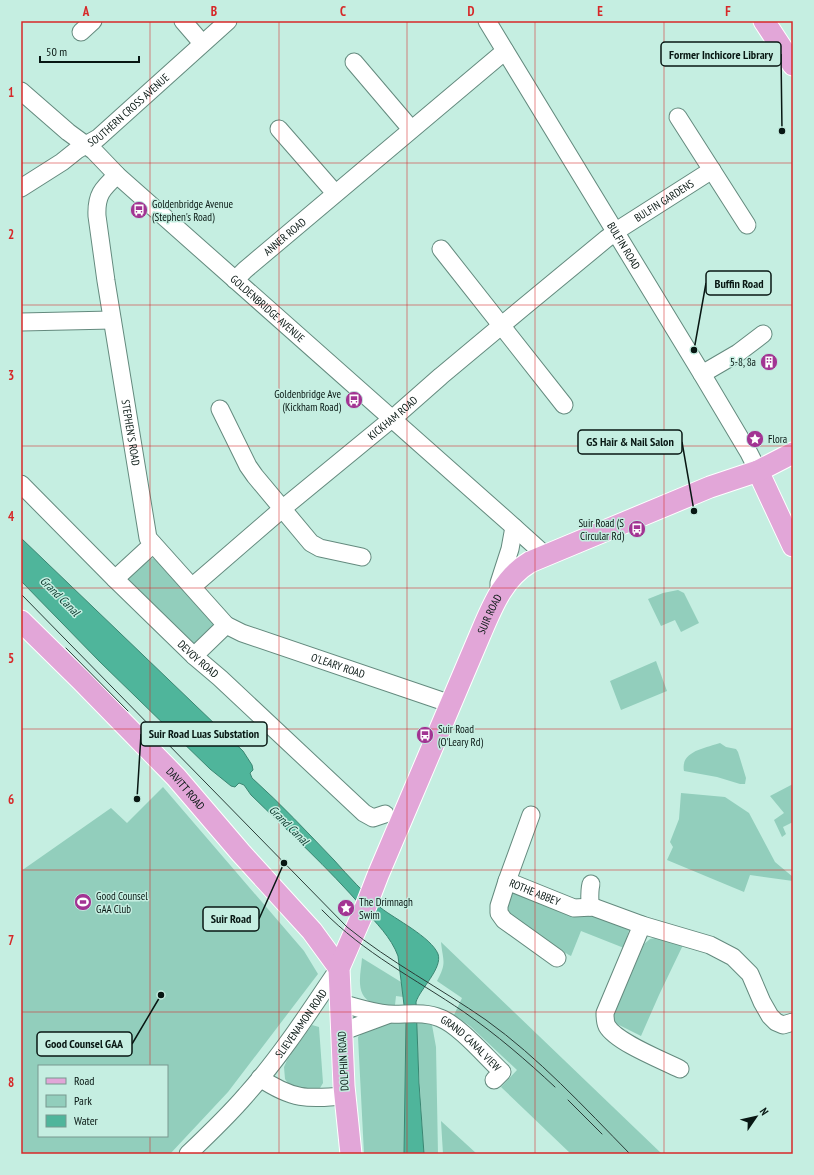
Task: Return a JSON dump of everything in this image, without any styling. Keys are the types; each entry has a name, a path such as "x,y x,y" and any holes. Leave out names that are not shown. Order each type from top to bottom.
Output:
{"main road":[{"path":"764,21 793,64"},
{"name":"SUIR ROAD","path":"339,968 491,610 510,577 530,562 545,555 710,487 758,471 793,453"},
{"path":"758,471 793,546"},
{"name":"DAVITT ROAD","path":"21,621 176,777 240,853 312,931 339,968"},
{"name":"DOLPHIN ROAD","path":"339,968 345,1096 351,1154"}],"street":[{"path":"182,21 202,43"},
{"name":"SOUTHERN CROSS AVENUE","path":"21,188 98,138 228,21"},
{"name":"BULFIN ROAD","path":"487,21 702,374 749,453 758,471"},
{"name":"ANNER ROAD","path":"235,280 335,193 505,51"},
{"path":"354,62 411,129"},
{"name":"GOLDENBRIDGE AVENUE","path":"21,92 68,132 94,151 117,175 545,555"},
{"path":"678,117 747,226"},
{"path":"279,129 335,193"},
{"name":"BULFIN GARDENS","path":"616,232 712,170"},
{"name":"STEPHEN'S ROAD","path":"117,175 101,192 96,205 112,320 148,538 193,586"},
{"name":"KICKHAM ROAD","path":"193,586 282,509 391,419 501,325 616,232"},
{"path":"441,249 564,405"},
{"path":"21,322 112,320"},
{"path":"702,374 738,353 763,334"},
{"path":"220,409 248,466 311,543 316,547 362,557"},
{"name":"DEVOY ROAD","path":"21,484 194,656 220,678 364,813 373,818 385,814"},
{"path":"499,595 499,583 510,549 514,526"},
{"path":"115,579 153,544"},
{"name":"O'LEARY ROAD","path":"193,586 226,625 242,633 451,704"},
{"path":"194,656 226,625"},
{"path":"507,881 531,815"},
{"name":"ROTHE ABBEY","path":"557,958 504,920 499,913 499,906 507,881 574,908 594,907 642,924 710,945 733,957 750,974 762,1002 770,1016 776,1022 783,1025 793,1022"},
{"path":"590,907 589,892 591,884"},
{"path":"642,924 605,1013 606,1025 614,1034 623,1040 680,1069"},
{"name":"SLIEVENAMON ROAD","path":"188,1154 246,1096 298,1029 339,968"},
{"path":"340,1003 373,1012 392,1014"},
{"path":"341,1032 392,1014"},
{"name":"GRAND CANAL VIEW","path":"392,1014 427,1014 450,1023 502,1072 494,1080"},
{"path":"260,1078 286,1093 298,1097 317,1098 345,1096"}],"green space":[{"path":"155,558 216,624 193,646 128,582 128,578 149,559"},
{"path":"678,590 684,593 699,623 681,632 675,620 661,626 648,599 663,593"},
{"path":"656,661 667,691 621,710 610,681"},
{"path":"720,743 726,747 736,749 738,752 746,778 745,784 684,771 686,759 695,751"},
{"path":"793,784 793,822 783,827 786,834 782,837 774,820 784,813 770,796"},
{"path":"163,787 304,951 318,974 228,1092 170,1154 21,1154 21,871 111,808 127,823"},
{"path":"681,793 725,797 749,813 775,862 793,877 793,881 750,875 744,892 667,860 673,847 670,842 679,819"},
{"path":"513,893 576,916 594,916 629,930 624,948 581,931 571,956 505,916 501,904"},
{"path":"660,937 683,945 641,1036 611,1021 644,944 650,939"},
{"path":"441,942 662,1154 571,1154 501,1087 517,1070 470,1026 454,1015 462,998 437,981 443,966"},
{"path":"362,958 401,982 403,997 396,996 395,1005 381,1005 373,1003 367,1000 363,995 360,984"},
{"path":"406,1021 404,1154 364,1154 358,1037 368,1027"},
{"path":"416,1021 427,1022 432,1025 436,1047 438,1154 424,1154"},
{"path":"312,1025 319,1027 323,1083 320,1088 308,1092 290,1086 285,1079 284,1067 287,1060"},
{"path":"441,1121 477,1154 443,1154"}],"water":[{"name":"Grand Canal","path":"21,538 243,751 252,765 253,770 250,773 252,778 294,818 363,891 381,908 421,935 428,941 438,954 439,960 437,966 416,1002 419,1083 424,1154 404,1154 406,1021 398,956 387,936 350,893 251,795 244,785 239,783 235,787 231,786 210,769 100,662 21,581"}],"tram line":[{"path":"21,594 347,927 380,952 469,1008 506,1035 561,1084 630,1154"},
{"path":"66,648 128,711"},
{"path":"322,910 355,940 390,965 464,1012 488,1030 522,1057 555,1087"},
{"path":"568,1100 602,1134"}],"place":[{"name":"Former Inchicore Library","path":"782,131"},
{"name":"Goldenbridge Avenue (Stephen's Road)","path":"139,210"},
{"name":"Buffin Road","path":"694,350"},
{"name":"5-8, 8a","path":"769,362"},
{"name":"Goldenbridge Ave (Kickham Road)","path":"354,400"},
{"name":"Flora","path":"755,439"},
{"name":"GS Hair & Nail Salon","path":"694,511"},
{"name":"Suir Road (S Circular Rd)","path":"637,529"},
{"name":"Suir Road (O'Leary Rd)","path":"425,735"},
{"name":"Suir Road Luas Substation","path":"137,799"},
{"name":"Suir Road","path":"284,863"},
{"name":"Good Counsel GAA Club","path":"83,902"},
{"name":"The Drimnagh Swim","path":"346,908"},
{"name":"Good Counsel GAA","path":"161,995"}]}
